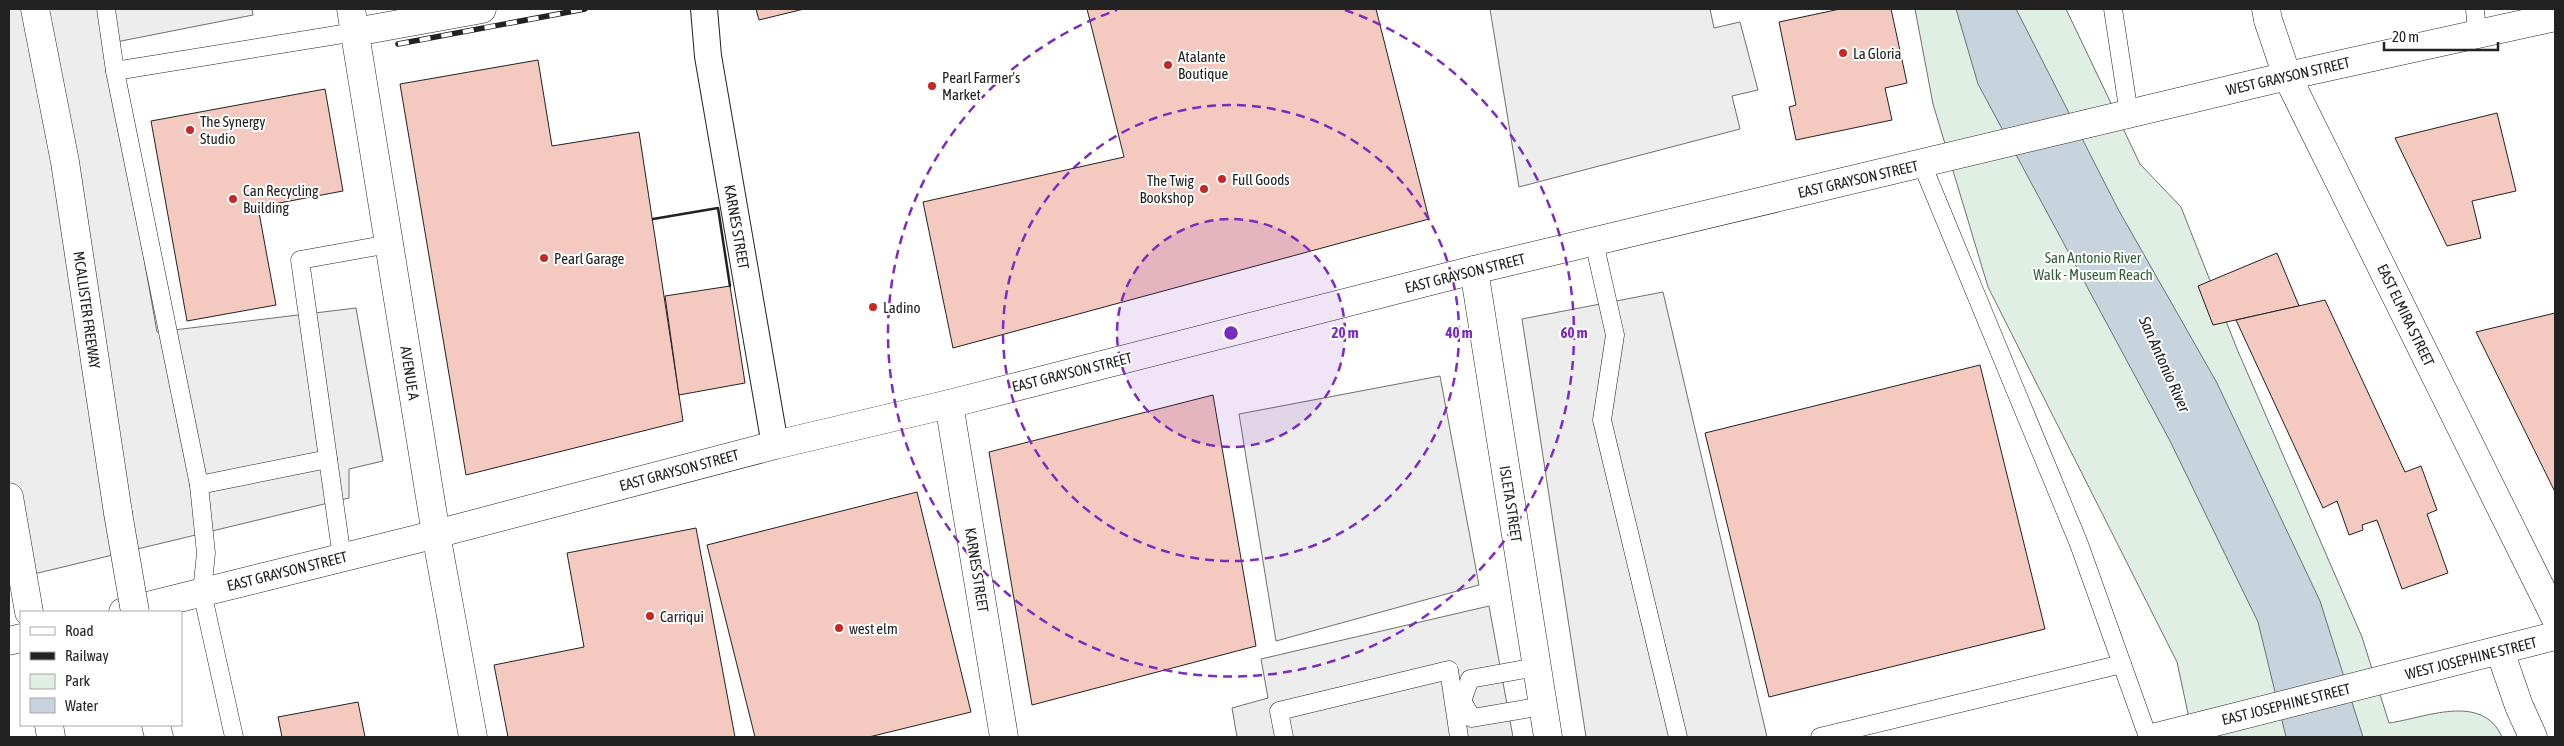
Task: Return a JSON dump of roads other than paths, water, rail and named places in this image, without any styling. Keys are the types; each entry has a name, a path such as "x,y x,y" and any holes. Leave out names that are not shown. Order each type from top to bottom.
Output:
{"main road":[{"name":"MCALLISTER FREEWAY","path":"35,9 65,162 135,611"},
{"path":"46,9 65,162"},
{"path":"353,20 482,9"},
{"name":"EAST ELMIRA STREET","path":"2266,9 2287,76 2555,617"},
{"name":"WEST GRAYSON STREET","path":"2022,139 2287,76 2476,22 2555,17"},
{"name":"AVENUE A","path":"353,20 436,534 473,737"},
{"name":"EAST GRAYSON STREET","path":"127,611 436,534 774,445 949,404 1474,270 2022,139"},
{"name":"ISLETA STREET","path":"1474,270 1548,737"},
{"name":"KARNES STREET","path":"949,404 1004,737"},
{"path":"9,497 29,611"},
{"name":"WEST JOSEPHINE STREET","path":"2388,679 2555,636"},
{"path":"2500,651 2519,706 2533,737"},
{"name":"EAST JOSEPHINE STREET","path":"2156,737 2388,679"}],"street":[{"name":"KARNES STREET","path":"704,9 708,56 774,445"}],"lane":[{"path":"106,9 115,71 199,485 206,553 202,592 234,737"},
{"path":"2113,9 2129,114"},
{"path":"115,71 353,20"},
{"path":"1922,164 2079,544 2148,737"},
{"path":"1594,242 1615,335 1602,420 1678,737"},
{"path":"342,558 300,260 389,244"},
{"path":"199,485 328,459"},
{"path":"1820,737 2122,664"},
{"path":"1458,702 1470,679 1537,667"},
{"path":"1284,737 1279,711 1448,670 1458,702 1459,737"},
{"path":"1458,702 1472,718 1543,706"}],"water":[{"name":"San Antonio River","path":"1956,9 2016,9 2118,209 2217,383 2320,601 2363,737 2286,737 2258,622 2170,441 1978,84"}],"railway":[{"path":"398,44 585,9"}],"place":[{"name":"La Gloria","path":"1843,53"},
{"name":"Atalante Boutique","path":"1168,65"},
{"name":"Pearl Farmer's Market","path":"932,86"},
{"name":"The Synergy Studio","path":"190,130"},
{"name":"Full Goods","path":"1222,179"},
{"name":"The Twig Bookshop","path":"1204,189"},
{"name":"Can Recycling Building","path":"233,199"},
{"name":"Pearl Garage","path":"544,258"},
{"name":"Ladino","path":"873,307"},
{"name":"Carriqui","path":"650,616"},
{"name":"west elm","path":"839,628"}],"park label":[{"name":"San Antonio River Walk - Museum Reach","path":"2093,266"}]}
